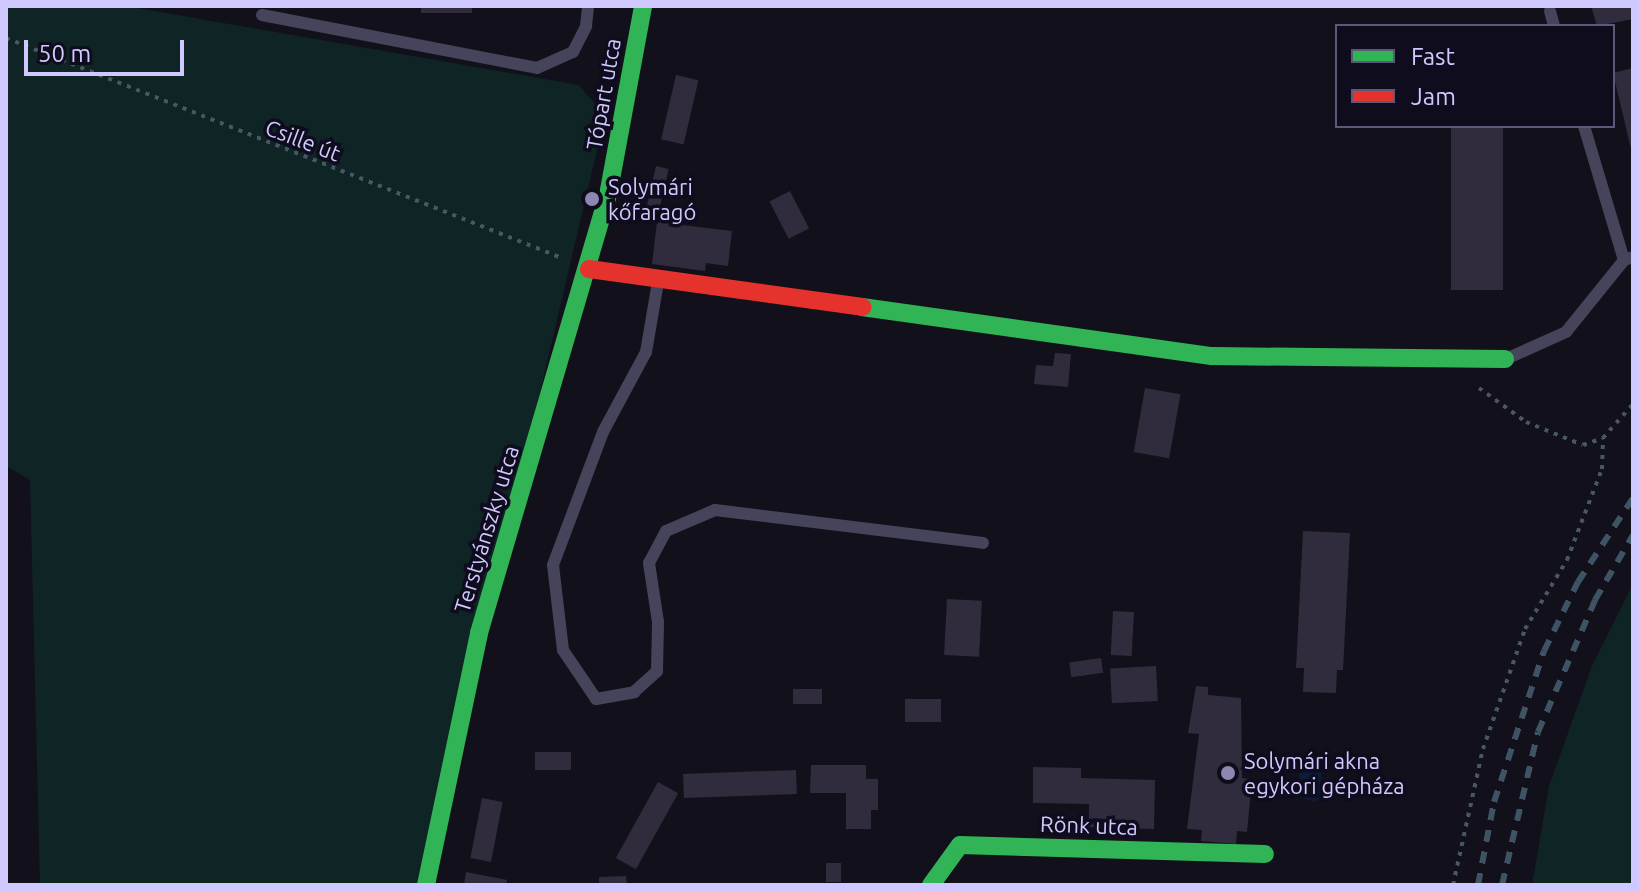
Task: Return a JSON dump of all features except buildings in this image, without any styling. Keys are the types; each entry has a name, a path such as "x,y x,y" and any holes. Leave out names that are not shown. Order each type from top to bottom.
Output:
{"street":[{"name":"Tópart utca","path":"609,190 643,6"},
{"name":"Terstyánszky utca","path":"426,885 479,633 589,269 609,190"},
{"path":"589,269 658,282 1212,356 1505,359"},
{"name":"Rönk utca","path":"931,885 960,845 1265,854"}],"lane":[{"path":"262,15 537,68 573,52 586,26 588,6"},
{"path":"1550,11 1553,24"},
{"path":"1505,359 1566,332 1628,259 1585,128"},
{"path":"658,282 646,352 603,432 553,565 563,650 596,699 634,692 657,671 658,622 649,563 666,531 715,510 983,543"}],"path":[{"name":"Csille út","path":"6,38 589,269"},
{"path":"1476,385 1526,422 1583,445 1603,438 1633,404"},
{"path":"1453,885 1483,749 1525,629 1567,560 1602,469 1603,438"}],"green space":[{"path":"6,6 126,6 579,85 605,116 424,885 40,885 30,480 6,466"},
{"path":"1633,584 1633,885 1532,885 1549,786 1592,666"}],"water":[{"path":"1307,751 1323,757 1319,799 1314,802 1297,796 1301,756"}],"railway":[{"path":"1478,885 1494,802 1544,651 1578,582 1633,498"},
{"path":"1502,885 1538,732 1595,600 1633,535"}],"traffic: fast":[{"path":"426,885 479,633 609,190 643,6"},
{"path":"862,307 1212,356 1505,359"},
{"path":"931,885 960,845 1265,854"}],"traffic: jam":[{"path":"589,269 862,307"}],"place":[{"name":"Solymári kőfaragó","path":"592,199"},
{"name":"Solymári akna egykori gépháza","path":"1228,773"}]}
